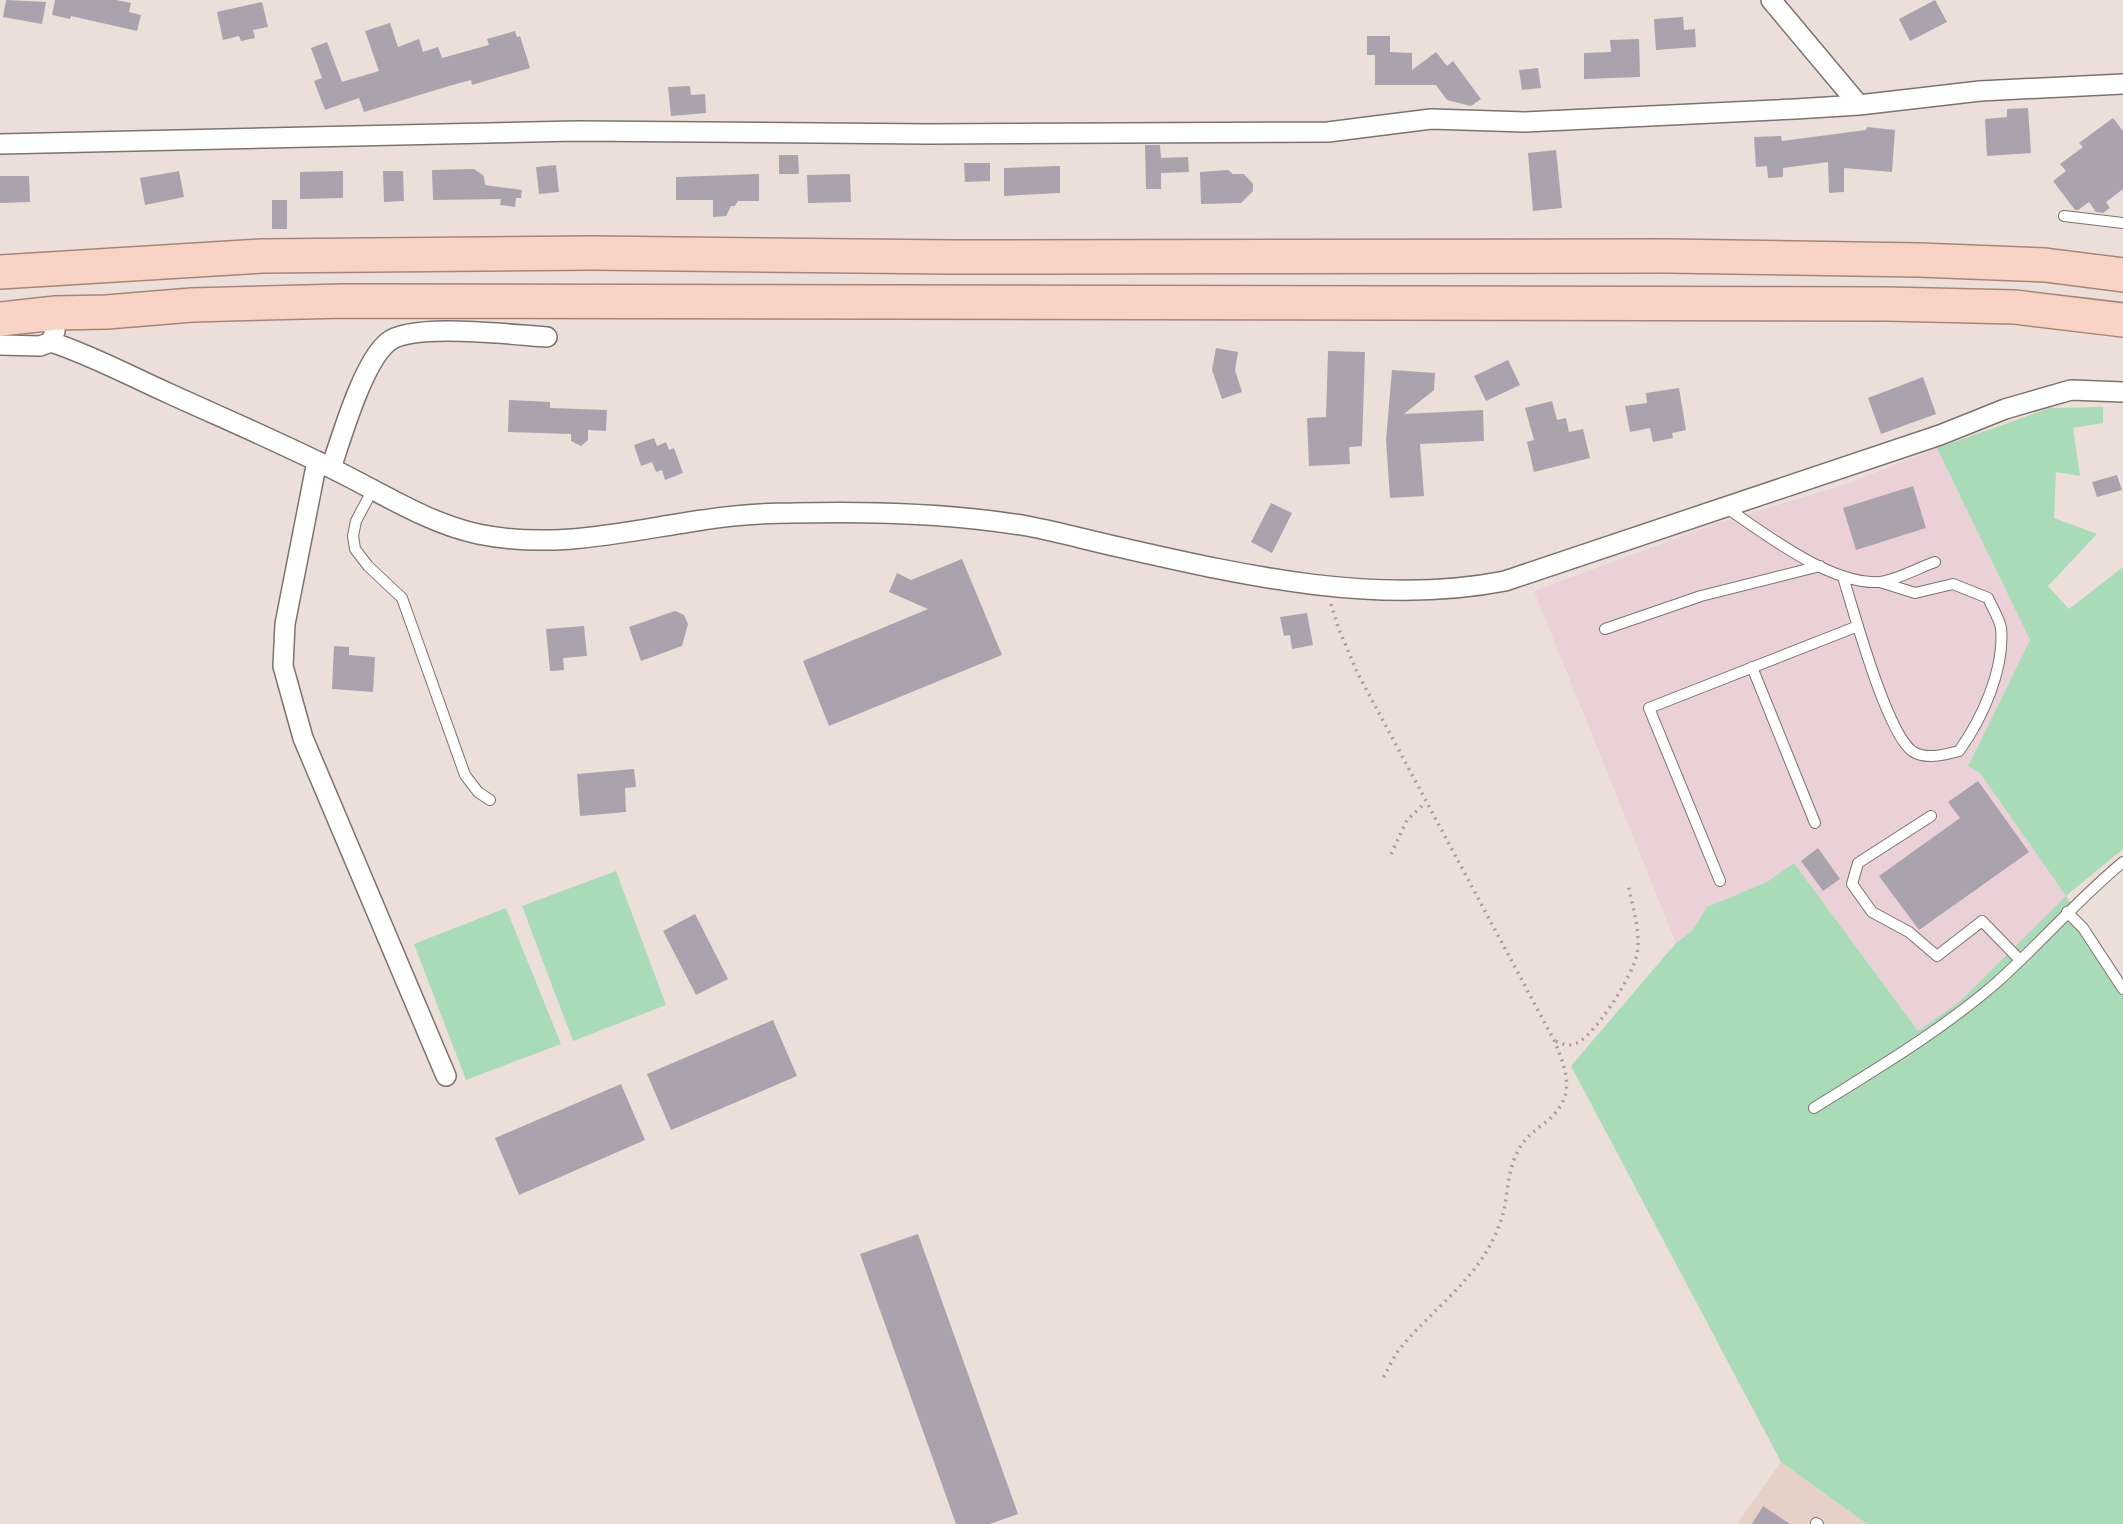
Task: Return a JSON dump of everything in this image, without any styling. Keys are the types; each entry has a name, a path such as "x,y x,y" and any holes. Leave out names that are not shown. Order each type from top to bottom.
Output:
{"highway":[{"path":"0,272 262,256 606,253 952,257 1710,257 1919,260 2045,265 2123,275"},
{"path":"0,319 54,327 107,312 192,305 344,301 1887,304 2015,307 2123,320"}],"street":[{"path":"1771,0 1859,106"},
{"path":"0,144 577,131 778,134 1298,133 1352,130 1431,119 1525,122 1859,106 1980,91 2123,84"},
{"path":"0,345 40,346 54,327 429,517 475,533 529,541 581,539 704,519 754,515 939,515 1028,526 1273,578 1407,591 1481,585 1551,567 1723,506 1940,435 2005,409 2071,390 2123,392"},
{"path":"446,1076 303,738 282,666 285,624 324,464 373,358 389,340 407,334 432,331 547,337"}],"lane":[{"path":"2064,216 2123,223"},
{"path":"373,489 356,521 353,536 355,550 402,598 465,775 478,792 490,800"},
{"path":"1723,506 1783,545 1843,577 1880,582 1915,593 1953,584 1988,598 2000,625 2001,655 1974,730 1959,751 1936,757 1912,751 1898,732 1879,689 1843,577"},
{"path":"1880,582 1935,562"},
{"path":"1605,629 1701,596 1820,566"},
{"path":"1720,881 1648,708 1858,626"},
{"path":"1752,667 1815,823"},
{"path":"1931,816 1857,863 1852,884 1872,912 1909,932 1937,956 1982,921 2019,959"},
{"path":"1814,1108 1926,1038 1996,983 2090,889 2123,862"},
{"path":"2067,912 2083,928 2123,989"}],"path":[{"path":"1326,585 1338,626 1357,673 1425,803 1478,896 1554,1040 1566,1069 1567,1090 1561,1106 1528,1135 1517,1153 1504,1210 1484,1256 1400,1348 1383,1378"},
{"path":"1391,854 1407,820 1425,803"},
{"path":"1554,1040 1564,1045 1577,1043 1595,1026 1615,1000 1630,974 1637,954 1637,929 1628,884"}],"shaded area":[{"path":"1937,448 2030,640 1968,766 1980,773 2066,896 1958,1003 1918,1031 1794,863 1767,882 1707,907 1692,931 1676,943 1534,591 1715,524 1846,484"},
{"path":"1781,1462 1867,1524 1737,1524"}],"green space":[{"path":"2103,407 2103,423 2073,428 2080,476 2056,472 2054,518 2097,534 2048,586 2069,609 2123,567 2123,849 2066,896 1980,773 1968,766 2030,640 1937,448 2050,408"},
{"path":"1794,863 1918,1031 1958,1003 2066,896 2123,985 2123,1524 1867,1524 1781,1462 1571,1066 1676,943 1692,931 1707,907 1767,882"},
{"path":"616,871 666,1005 573,1041 522,906"},
{"path":"506,908 561,1044 466,1080 414,944"}],"building":[{"path":"6,0 46,2 42,24 3,17"},
{"path":"55,0 116,0 131,3 129,12 141,15 137,31 71,16 70,19 52,15"},
{"path":"1935,0 1947,22 1910,41 1899,19"},
{"path":"262,2 268,27 253,30 255,38 241,41 239,36 223,40 217,12"},
{"path":"1683,17 1684,30 1695,29 1696,47 1656,50 1654,19"},
{"path":"390,23 398,47 419,39 423,52 438,47 442,58 489,45 487,39 515,31 517,37 520,36 530,68 472,85 471,80 364,112 359,98 325,110 314,81 322,78 311,48 327,42 342,82 379,71 365,31"},
{"path":"1367,36 1390,36 1390,52 1412,53 1412,70 1436,52 1447,66 1453,61 1481,99 1471,106 1447,100 1436,85 1375,85 1375,55 1367,55"},
{"path":"1639,39 1640,77 1584,79 1584,53 1611,52 1610,40"},
{"path":"1538,68 1541,88 1522,90 1519,70"},
{"path":"690,86 691,95 705,94 706,113 671,116 668,87"},
{"path":"2028,108 2031,153 1987,156 1985,119 2007,117 2007,109"},
{"path":"2113,118 2123,131 2123,189 2106,202 2110,208 2103,213 2096,212 2089,202 2075,210 2053,181 2066,171 2060,164 2083,147 2079,143"},
{"path":"1867,127 1895,130 1892,172 1844,168 1844,192 1829,193 1828,162 1783,168 1783,177 1768,178 1767,166 1756,167 1754,137 1781,136 1782,141 1866,130"},
{"path":"1145,145 1160,145 1161,158 1188,157 1189,172 1161,173 1161,189 1146,189"},
{"path":"1556,150 1562,208 1533,211 1528,153"},
{"path":"779,155 798,155 799,174 779,174"},
{"path":"964,163 990,163 990,181 965,182"},
{"path":"556,165 559,192 539,194 536,167"},
{"path":"1060,166 1060,193 1004,196 1004,168"},
{"path":"474,169 484,176 485,185 522,190 521,198 516,198 515,207 500,205 501,199 433,200 432,170"},
{"path":"1228,170 1233,174 1244,174 1253,184 1253,191 1241,203 1201,204 1200,172"},
{"path":"179,171 184,197 145,205 140,178"},
{"path":"343,171 343,198 300,199 300,172"},
{"path":"383,171 403,171 404,201 384,202"},
{"path":"759,174 759,201 738,201 735,206 731,206 726,216 713,217 713,200 676,200 676,177"},
{"path":"850,174 851,202 808,203 807,175"},
{"path":"0,176 29,176 30,202 0,203"},
{"path":"272,200 287,200 287,229 272,229"},
{"path":"1216,348 1238,352 1235,370 1242,392 1222,399 1212,370"},
{"path":"1328,351 1365,352 1362,446 1349,447 1350,464 1309,466 1307,418 1326,417"},
{"path":"1508,360 1520,385 1486,401 1474,376"},
{"path":"1392,370 1435,373 1434,390 1404,414 1483,410 1484,441 1420,444 1424,496 1390,498 1386,440"},
{"path":"1923,377 1936,414 1881,434 1868,398"},
{"path":"1679,388 1686,430 1672,433 1673,438 1653,442 1650,428 1630,432 1625,406 1647,403 1646,393"},
{"path":"509,400 550,402 550,408 607,410 606,431 588,430 588,440 581,446 571,441 571,434 508,432"},
{"path":"1552,401 1557,420 1566,418 1569,432 1583,429 1590,458 1534,472 1527,442 1534,440 1525,408"},
{"path":"654,438 657,446 666,442 669,450 674,448 683,473 665,480 662,470 656,472 652,462 641,466 634,445"},
{"path":"2117,475 2122,490 2097,497 2092,482"},
{"path":"1913,486 1926,528 1856,550 1843,508"},
{"path":"1271,503 1292,513 1272,553 1251,542"},
{"path":"962,559 1002,655 829,726 803,661 928,609 889,592 897,573 911,580"},
{"path":"675,611 684,615 688,624 682,646 641,661 629,627"},
{"path":"1307,613 1313,645 1292,649 1290,635 1284,636 1280,617"},
{"path":"584,626 587,656 563,658 564,670 550,671 546,629"},
{"path":"334,646 349,647 349,655 375,657 373,692 332,689"},
{"path":"634,769 636,787 625,788 626,812 580,816 577,774"},
{"path":"1978,781 2029,852 1919,930 1879,876 1960,818 1948,802"},
{"path":"1818,848 1840,879 1823,891 1801,861"},
{"path":"695,914 728,979 696,995 663,931"},
{"path":"773,1020 797,1076 671,1130 647,1074"},
{"path":"621,1084 645,1140 519,1195 495,1138"},
{"path":"918,1234 1018,1514 990,1524 956,1524 860,1254"},
{"path":"1763,1506 1790,1524 1752,1524"}]}
